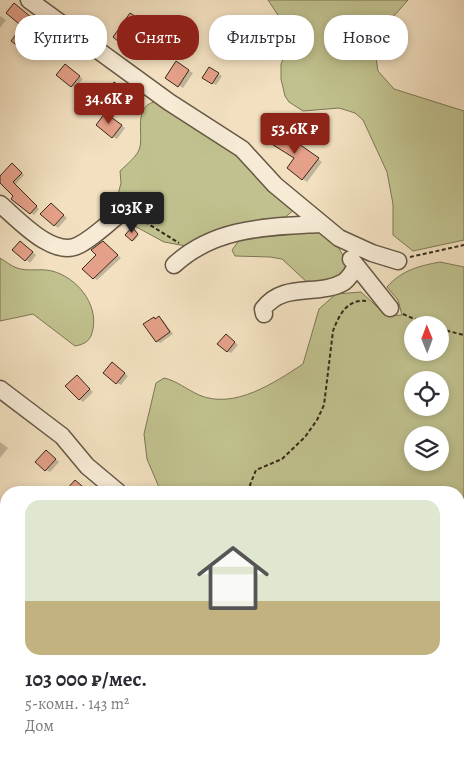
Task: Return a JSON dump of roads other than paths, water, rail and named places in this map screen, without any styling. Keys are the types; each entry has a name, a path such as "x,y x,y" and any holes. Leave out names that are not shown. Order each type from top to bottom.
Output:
{"lane":[{"path":"29,0 169,102 242,149 275,185 339,238 372,253 398,261"},
{"path":"0,204 46,243 60,248 78,246 120,214"},
{"path":"174,265 190,250 239,232 268,226 320,224"},
{"path":"339,238 356,266 390,308"},
{"path":"264,314 263,309 271,299 294,291 330,286 343,282 356,266"},
{"path":"0,389 62,436 88,466 111,486"}]}
